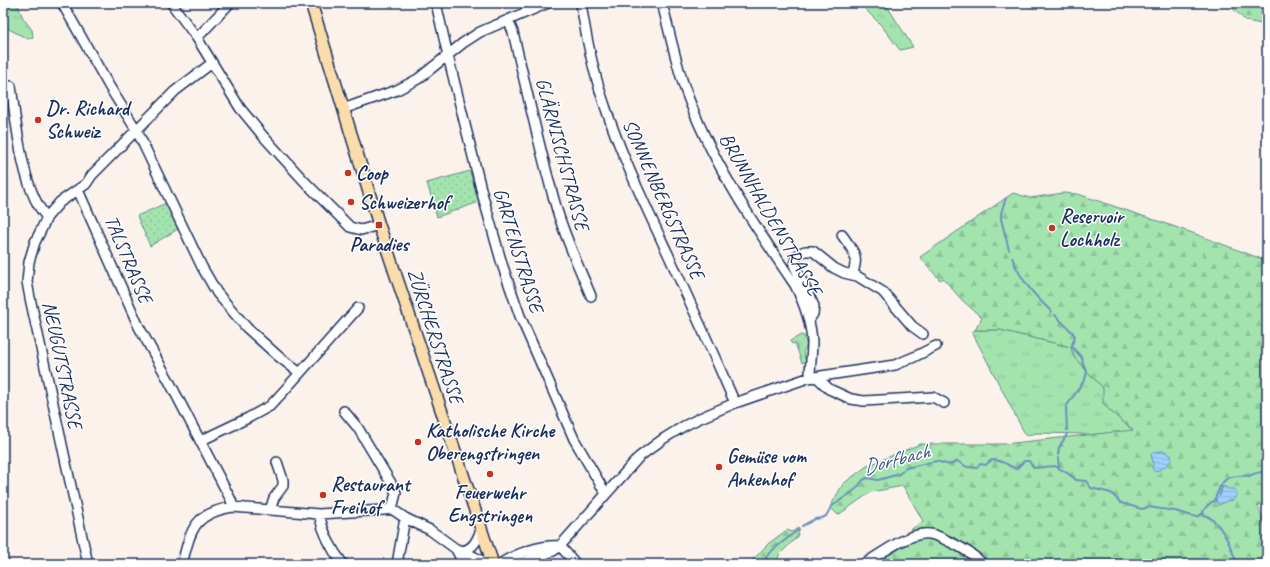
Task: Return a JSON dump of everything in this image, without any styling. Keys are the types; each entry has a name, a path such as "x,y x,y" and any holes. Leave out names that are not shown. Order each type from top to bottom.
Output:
{"main road":[{"name":"ZÜRCHERSTRASSE","path":"311,3 380,225 493,564"}],"street":[{"path":"62,3 106,82 137,131 202,267 217,293 247,328 278,356 300,373"},
{"path":"171,3 197,38 237,103 263,136 313,190 350,227 361,230 380,225"},
{"path":"197,38 230,3"},
{"name":"GARTENSTRASSE","path":"436,3 482,193 502,264 520,316 574,439 606,494"},
{"path":"344,109 397,90 418,79 480,32 548,3"},
{"name":"SONNENBERGSTRASSE","path":"581,3 594,68 610,124 633,180 717,360 735,403"},
{"name":"BRUNNHALDENSTRASSE","path":"662,3 684,85 705,137 729,183 795,285 804,303 809,320 812,342 813,377"},
{"name":"GLÄRNISCHSTRASSE","path":"508,20 513,32 557,210 570,247 591,296"},
{"path":"78,190 86,184 92,175 175,91 212,63"},
{"path":"10,86 21,158 33,194 42,212 47,217"},
{"name":"NEUGUTSTRASSE","path":"78,190 60,202 47,217 35,242 29,262 27,282 88,564"},
{"name":"TALSTRASSE","path":"78,190 136,321 231,500 233,507"},
{"path":"842,235 856,257 856,264 852,275"},
{"path":"809,320 813,314 814,306 794,265 796,258 800,253 805,251 813,252 834,268 852,275 883,292 912,326 923,334"},
{"path":"200,441 270,406 358,308"},
{"path":"519,564 553,551 560,546 639,457 663,439 700,418 735,403 813,377 895,365 936,346"},
{"path":"813,377 829,389 851,399 864,401 933,397 944,403"},
{"path":"344,411 358,428 394,488 396,493 392,509"},
{"path":"270,510 274,498 283,486 283,480 276,462"},
{"path":"182,564 187,542 197,522 209,513 220,509 233,507 319,514 392,509 405,518 430,530 460,550 488,564"},
{"path":"319,514 321,524 330,545 343,564"},
{"path":"397,564 405,518"},
{"path":"460,550 468,549 473,546 481,530"},
{"path":"864,564 911,536 920,534 930,534 959,546 973,554 982,564"},
{"path":"500,564 509,558 549,545 560,546 576,564"},
{"path":"460,550 461,559 469,564"}],"green space":[{"path":"3,3 17,3 23,18 32,30 33,37 28,39 3,26"},
{"path":"875,3 885,3 913,47 900,50 881,25 865,9"},
{"path":"1227,3 1267,3 1267,25 1246,21"},
{"path":"470,171 479,202 437,217 427,183"},
{"path":"1013,193 1030,198 1063,193 1078,194 1190,232 1267,261 1267,504 1258,505 1267,534 1267,564 972,564 968,560 966,564 863,564 923,521 903,486 871,492 838,515 830,507 843,484 867,466 920,444 1004,444 1133,430 1103,403 1103,388 1074,357 1071,347 1000,330 975,330 982,318 961,299 943,278 940,280 920,257"},
{"path":"166,203 178,229 150,246 137,216"},
{"path":"975,330 1000,330 1071,347 1074,357 1103,388 1109,410 1133,430 1116,454 1084,434 1036,433 1026,436 972,332"},
{"path":"801,335 804,336 807,346 803,352 806,361 802,363 795,343 792,344 790,341"},
{"path":"798,528 799,530 797,537 779,555 777,564 749,564 769,543 787,530 792,532"}],"water":[{"path":"1165,451 1171,455 1172,459 1166,466 1155,472 1152,468 1153,464 1151,453"},
{"path":"1221,485 1219,496 1223,486 1229,489 1235,489 1236,494 1233,500 1229,500 1219,505 1215,499"}],"waterway":[{"path":"1006,198 1001,213 1001,219 1009,250"},
{"path":"1012,257 1019,273 1029,287 1052,312"},
{"path":"1055,315 1075,336 1072,345 1082,358 1087,372 1085,379 1066,407 1067,430"},
{"path":"1058,455 1059,448 1067,434"},
{"path":"1058,458 1059,468"},
{"name":"Dorfbach","path":"802,526 815,519 826,516 831,507 856,489 863,480 867,478 878,480 899,474 906,468 936,461 950,465 957,461 967,467 977,468 980,464 986,465 988,462 993,460 1007,464"},
{"name":"Dorfbach","path":"1008,465 1016,469 1024,461 1029,461 1034,468 1055,466 1076,480 1086,481 1091,488 1111,493 1121,503 1142,509 1148,507 1175,511 1196,517 1202,514 1209,517 1224,534 1237,564"},
{"path":"1202,514 1204,510 1216,500 1215,499 1223,482 1229,478 1234,476 1249,476 1260,472 1267,473"},
{"name":"Dorfbach","path":"765,564 769,553 799,529"}],"place":[{"name":"Dr. Richard Schweiz","path":"38,120"},
{"name":"Coop","path":"348,173"},
{"name":"Schweizerhof","path":"351,202"},
{"name":"Paradies","path":"379,225"},
{"name":"Reservoir Lochholz","path":"1052,228"},
{"name":"Katholische Kirche Oberengstringen","path":"418,442"},
{"name":"Gemüse vom Ankenhof","path":"719,467"},
{"name":"Feuerwehr Engstringen","path":"490,474"},
{"name":"Restaurant Freihof","path":"323,495"}]}
